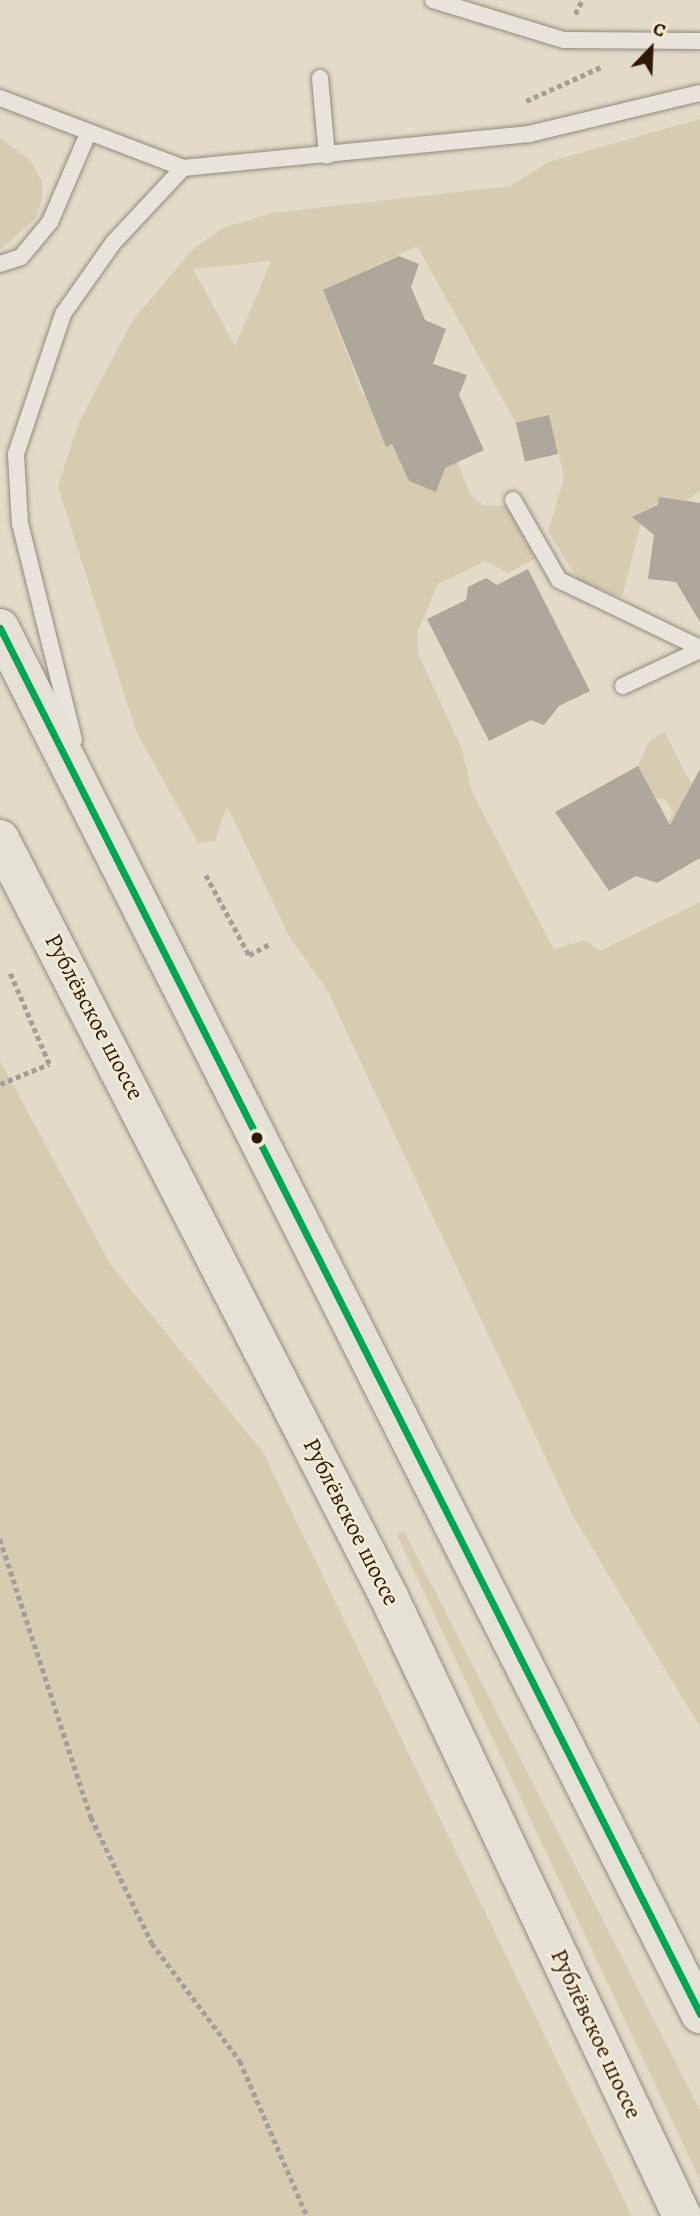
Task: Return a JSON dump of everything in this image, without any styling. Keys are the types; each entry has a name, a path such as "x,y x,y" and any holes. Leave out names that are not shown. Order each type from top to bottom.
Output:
{"main road":[{"path":"0,628 700,2014"},
{"name":"Рублёвское шоссе","path":"0,839 389,1597 682,2216"}],"lane":[{"path":"433,0 564,40 700,41"},
{"path":"320,78 327,156"},
{"path":"0,98 87,136 183,168 327,156 528,134 700,93"},
{"path":"0,264 20,257 50,222 87,136"},
{"path":"96,820 29,563 16,454 63,314 113,243 183,168"},
{"path":"513,500 559,580 700,649"},
{"path":"623,686 700,649"}],"path":[{"path":"526,101 599,72 605,60 564,40"},
{"path":"206,875 249,955 270,944"},
{"path":"0,1084 49,1064 10,974"},
{"path":"0,1539 91,1816 152,1942 240,2062 307,2216"}],"shaded area":[{"path":"700,119 700,490 687,501 644,512 622,597 579,581 548,532 564,477 549,416 516,423 417,246 323,291 363,395 369,393 379,414 373,417 386,446 392,444 410,483 419,480 430,490 439,485 438,471 457,462 470,494 483,505 507,506 536,558 508,573 485,561 438,584 417,633 418,653 462,749 472,792 554,950 584,940 600,951 700,902 700,1727 573,1516 327,990 289,936 227,806 215,841 198,843 136,731 58,487 78,424 133,320 192,250 223,228 272,213 510,186 551,161","holes":["271,261 235,346 193,269"]},
{"path":"0,138 30,160 42,181 42,200 35,219 0,250"},
{"path":"665,732 690,782 700,787 700,861 686,832 677,837 669,822 673,812 666,800 655,797 638,766 649,741"},
{"path":"0,1061 111,1265 263,1452 632,2216 0,2216"},
{"path":"404,1531 700,2110 700,2180 397,1535"}],"building":[{"path":"399,256 419,264 411,287 425,320 446,329 433,364 467,375 459,395 484,450 445,468 436,492 409,481 392,444 386,447 323,290"},
{"path":"549,415 558,454 525,462 516,423"},
{"path":"659,497 700,503 700,622 676,582 648,579 654,535 632,517 658,505"},
{"path":"528,569 590,691 559,706 544,725 531,720 489,741 427,619 466,600 468,587 486,578 497,585"},
{"path":"638,766 670,825 700,769 700,858 657,883 636,876 609,891 555,812"}],"transit line":[{"path":"0,628 700,2014"}]}
